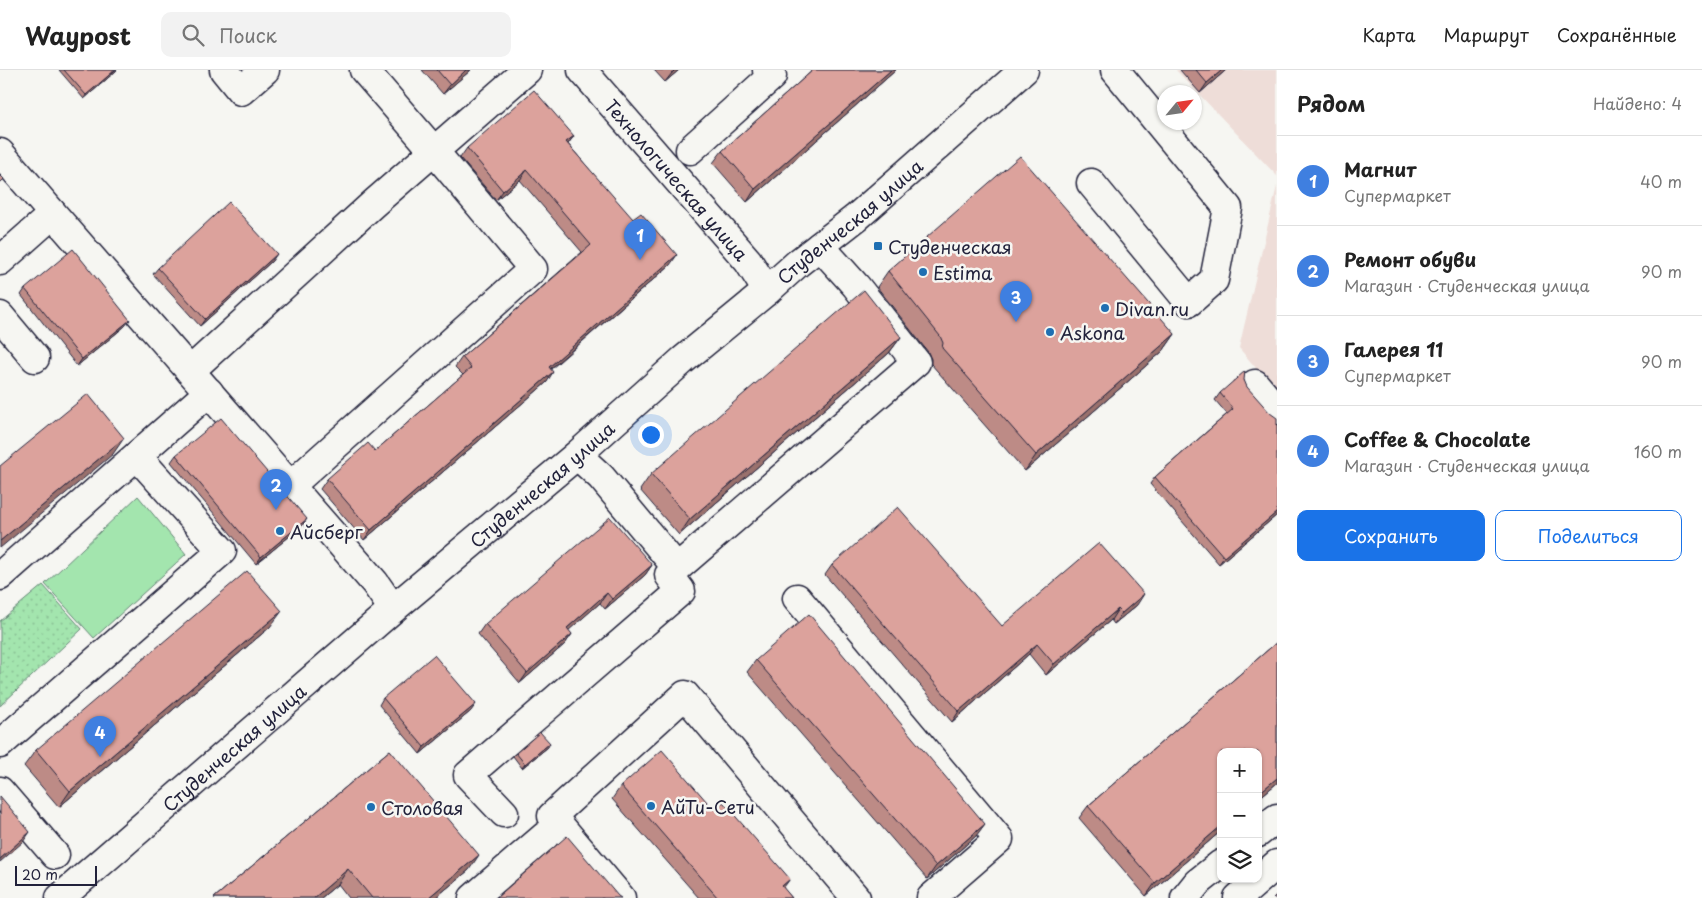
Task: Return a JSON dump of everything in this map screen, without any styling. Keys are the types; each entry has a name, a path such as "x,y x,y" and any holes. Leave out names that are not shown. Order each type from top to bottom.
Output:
{"street":[{"path":"224,70 241,91 265,70"},
{"path":"290,486 532,269 364,70"},
{"path":"190,371 373,204 527,70"},
{"name":"Технологическая улица","path":"582,70 748,261 767,291"},
{"name":"Студенческая улица","path":"60,898 394,609 577,456 682,360 857,217 1024,70"},
{"path":"1091,183 1189,302 1214,280 1228,208 1115,70"},
{"path":"690,150 773,72"},
{"path":"0,153 375,583 394,609"},
{"path":"0,261 53,214"},
{"path":"504,813 468,775 681,591 668,575 916,362 856,286 820,246"},
{"path":"3,327 35,358"},
{"path":"1255,384 1277,410"},
{"path":"0,576 209,392"},
{"path":"0,744 222,551 137,456"},
{"path":"577,456 601,478 677,568"},
{"path":"797,598 999,839 931,898"},
{"path":"621,898 552,816 685,695 856,898"},
{"path":"0,791 55,855"},
{"path":"1262,830 1277,818"},
{"path":"473,898 545,836"},
{"path":"1238,898 1277,864"},
{"path":"1197,893 1217,869"}],"shaded area":[{"path":"1176,70 1277,70 1277,176 1202,97 1202,85 1190,85"},
{"path":"1277,186 1277,393 1239,348"}],"green space":[{"path":"138,496 186,554 94,638 45,584"},
{"path":"43,585 82,629 0,706 0,621"}],"building":[{"path":"64,70 115,70 86,95"},
{"path":"437,70 466,70 450,85"},
{"path":"813,70 891,70 755,189 722,151"},
{"path":"1196,70 1222,70 1207,83"},
{"path":"534,90 574,136 566,142 633,219 641,213 677,255 549,367 553,372 371,530 327,479 368,443 375,451 471,368 462,357 591,245 527,170 503,191 467,148"},
{"path":"1020,156 1175,334 1036,455 942,348 943,343 940,336 888,271"},
{"path":"0,175 4,179 0,183"},
{"path":"229,202 277,254 205,319 158,268"},
{"path":"73,249 130,320 82,359 25,289"},
{"path":"864,290 901,337 690,519 651,474"},
{"path":"1245,371 1244,380 1247,387 1270,413 1277,418 1277,512 1224,557 1155,477 1233,409 1220,393"},
{"path":"88,394 124,438 0,541 0,466"},
{"path":"221,418 307,519 261,557 176,455"},
{"path":"898,507 1002,626 1099,543 1144,594 1122,613 1118,609 1054,664 1037,644 959,711 832,565"},
{"path":"610,517 652,565 612,599 607,593 567,628 572,634 527,673 485,624"},
{"path":"247,571 282,611 70,791 36,750"},
{"path":"809,614 985,824 936,866 756,660"},
{"path":"1277,642 1277,778 1262,791 1262,748 1217,748 1217,829 1155,883 1088,806"},
{"path":"434,655 476,704 424,747 383,698"},
{"path":"540,732 550,743 525,764 516,753"},
{"path":"390,750 479,855 428,898 372,898 348,869 314,898 214,898"},
{"path":"662,750 714,810 723,802 790,879 782,886 792,898 718,898 621,786"},
{"path":"0,796 30,832 0,859"},
{"path":"567,836 621,898 496,898"}],"place":[{"name":"Студенческая","path":"878,246"},
{"name":"Магнит","path":"640,260"},
{"name":"Estima","path":"923,272"},
{"name":"Divan.ru","path":"1105,308"},
{"name":"Галерея 11","path":"1016,322"},
{"name":"Askona","path":"1050,332"},
{"name":"Ремонт обуви","path":"276,510"},
{"name":"Айсберг","path":"280,531"},
{"name":"Coffee & Chocolate","path":"100,757"},
{"name":"АйТи-Сети","path":"651,806"},
{"name":"Столовая","path":"371,807"}]}
